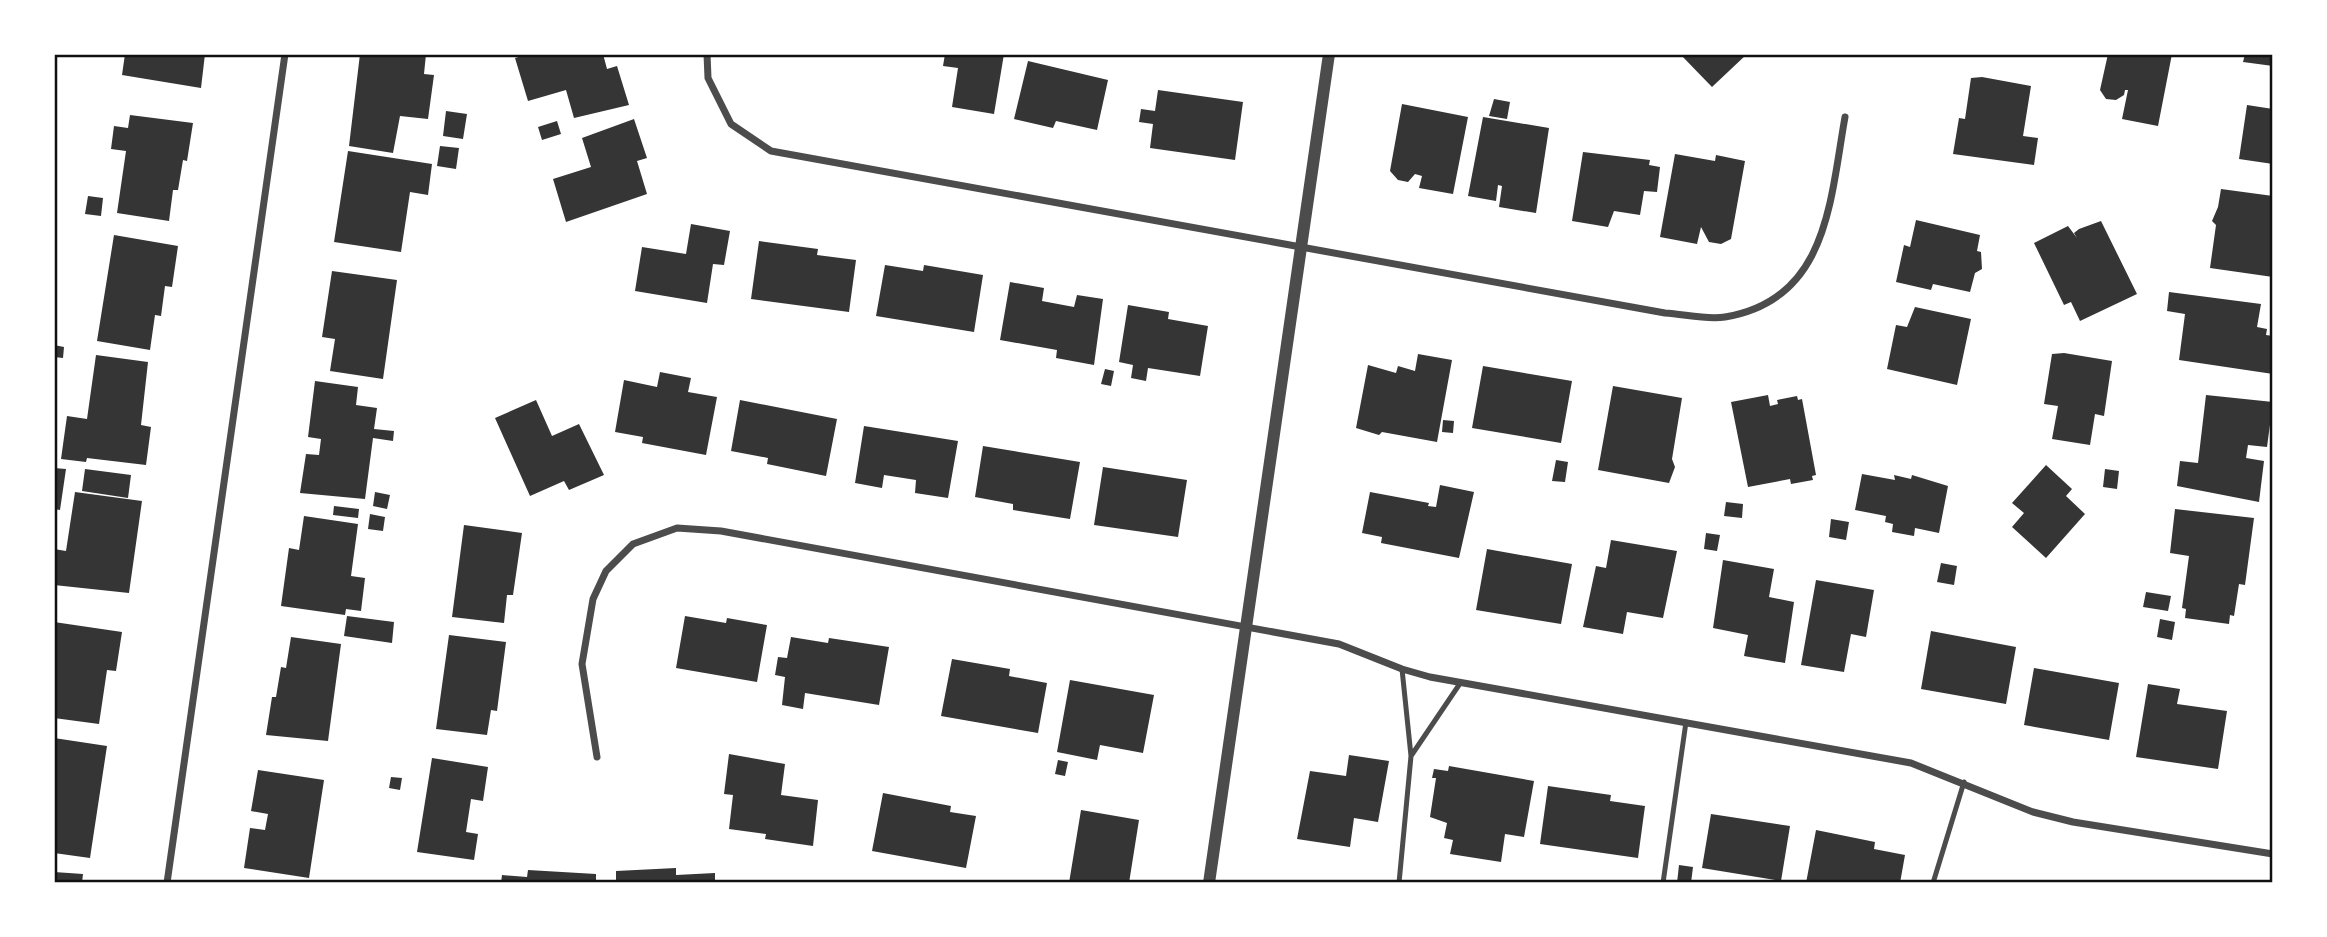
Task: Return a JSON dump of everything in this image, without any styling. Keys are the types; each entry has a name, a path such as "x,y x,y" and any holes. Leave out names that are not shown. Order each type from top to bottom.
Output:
{"street":[{"path":"167,883 285,54"},
{"path":"707,54 708,78 731,124 771,151 1665,313 1723,317 1762,306 1801,277 1822,237 1845,117"},
{"path":"1209,883 1329,54"},
{"path":"597,757 582,664 593,599 606,572 634,544 677,528 721,531 1339,645 1402,669 1461,682 1911,763 2034,812 2073,822 2273,854"}],"lane":[{"path":"1399,883 1411,756 1402,669"},
{"path":"1411,756 1461,682"},
{"path":"1663,883 1686,722"},
{"path":"1933,883 1964,782"}],"building":[{"path":"125,54 205,54 201,88 122,75"},
{"path":"360,54 426,54 424,74 434,75 428,119 400,116 393,153 349,146"},
{"path":"529,54 603,54 607,69 617,66 629,105 574,118 566,90 528,101 515,58"},
{"path":"945,54 1004,54 994,114 952,107 958,68 943,66"},
{"path":"1680,54 1747,54 1712,87"},
{"path":"2108,54 2172,54 2158,126 2122,119 2128,90 2116,100 2106,99 2100,90"},
{"path":"2245,54 2273,54 2273,66 2243,62"},
{"path":"1028,61 1108,80 1097,130 1056,121 1053,128 1014,119"},
{"path":"1982,77 2031,86 2023,136 2038,138 2034,165 1953,154 1959,118 1965,119 1971,78"},
{"path":"1158,90 1243,102 1235,160 1150,148 1153,124 1139,122 1141,109 1155,111"},
{"path":"1494,99 1510,102 1507,119 1489,116"},
{"path":"1402,104 1468,117 1453,194 1419,188 1422,176 1415,174 1408,182 1398,180 1390,171"},
{"path":"2247,105 2273,109 2273,164 2239,159"},
{"path":"446,111 467,114 463,139 443,136"},
{"path":"130,115 193,123 187,161 183,160 178,190 173,190 169,221 117,213 126,151 111,149 114,126 128,128"},
{"path":"1483,117 1549,128 1536,213 1499,207 1502,186 1498,185 1496,201 1468,196"},
{"path":"634,119 647,158 637,161 647,194 566,222 553,179 591,167 582,138"},
{"path":"557,121 561,134 542,140 538,127"},
{"path":"440,146 459,148 456,169 437,166"},
{"path":"348,151 432,164 428,195 410,192 401,252 334,242"},
{"path":"1583,152 1650,160 1649,165 1660,167 1657,192 1644,191 1640,215 1614,211 1608,227 1572,221"},
{"path":"1675,154 1715,161 1716,155 1745,161 1731,239 1721,244 1709,242 1701,227 1697,244 1660,237"},
{"path":"2221,189 2273,196 2273,277 2210,268 2216,225 2212,221"},
{"path":"88,196 103,198 101,216 85,214"},
{"path":"1916,220 1980,235 1977,251 1981,252 1982,269 1975,273 1970,292 1933,284 1931,290 1896,282 1904,245 1910,247"},
{"path":"2101,221 2137,294 2080,321 2071,302 2064,305 2034,243 2068,226 2077,238 2074,233 2079,229"},
{"path":"691,224 730,231 724,265 713,264 707,303 635,291 642,247 686,254"},
{"path":"114,235 178,246 172,287 165,286 161,316 155,315 150,350 97,341"},
{"path":"759,241 818,249 817,255 856,260 849,312 751,299"},
{"path":"885,265 923,271 924,265 983,275 974,332 876,316"},
{"path":"332,271 397,280 383,379 330,371 335,339 322,337"},
{"path":"1010,282 1044,288 1042,301 1074,307 1077,295 1103,299 1094,365 1056,358 1057,350 1000,340"},
{"path":"2169,292 2261,304 2257,327 2267,329 2266,335 2273,336 2273,374 2179,360 2185,314 2167,311"},
{"path":"1128,305 1169,312 1168,319 1208,326 1200,376 1148,368 1146,381 1131,378 1133,365 1119,362"},
{"path":"1915,307 1971,319 1957,385 1887,369 1896,325 1907,327"},
{"path":"54,345 64,347 63,358 54,357"},
{"path":"2064,353 2112,361 2104,416 2095,414 2090,445 2052,439 2058,406 2044,404 2052,354"},
{"path":"1418,354 1452,360 1437,442 1382,432 1379,435 1356,428 1368,365 1396,373 1398,366 1415,371"},
{"path":"96,355 148,362 141,425 151,427 146,465 87,458 86,462 61,459 67,416 87,419"},
{"path":"1483,366 1572,381 1561,443 1472,428"},
{"path":"1105,369 1114,371 1111,386 1101,384"},
{"path":"660,372 691,378 688,392 717,397 706,455 642,443 643,437 615,432 624,380 657,387"},
{"path":"315,381 358,387 356,405 377,408 374,429 394,431 393,441 373,438 365,499 300,493 306,454 319,455 321,439 308,437"},
{"path":"1613,386 1682,398 1672,459 1675,467 1669,483 1598,470"},
{"path":"1768,395 1770,406 1778,404 1777,400 1797,396 1798,400 1802,399 1816,475 1812,476 1813,480 1791,484 1790,479 1748,487 1731,402"},
{"path":"2206,395 2273,402 2267,447 2248,445 2246,458 2264,461 2259,502 2177,486 2180,461 2198,463"},
{"path":"536,400 552,436 579,424 604,475 569,490 564,481 530,496 495,418"},
{"path":"740,400 837,419 826,476 767,464 768,458 731,451"},
{"path":"1443,420 1454,421 1453,433 1442,432"},
{"path":"864,426 958,441 948,498 915,493 916,480 884,475 882,488 855,483"},
{"path":"983,446 1080,462 1070,519 1013,510 1013,504 975,497"},
{"path":"1556,460 1568,462 1565,482 1552,481"},
{"path":"2046,465 2072,489 2066,496 2085,514 2046,558 2012,527 2024,513 2012,503"},
{"path":"1103,467 1187,480 1178,537 1094,525"},
{"path":"54,468 66,469 60,510 54,509"},
{"path":"85,469 131,475 128,498 82,491"},
{"path":"2105,469 2119,471 2117,489 2103,487"},
{"path":"1862,474 1895,480 1894,475 1911,479 1912,475 1948,486 1939,533 1915,528 1914,536 1892,532 1893,524 1885,522 1886,516 1855,510"},
{"path":"1440,485 1474,492 1459,558 1381,543 1382,537 1362,533 1370,492 1429,503 1428,506 1436,507"},
{"path":"75,492 142,501 129,593 54,585 54,549 66,551"},
{"path":"375,492 390,495 387,509 373,506"},
{"path":"1726,502 1743,504 1742,518 1724,516"},
{"path":"334,506 359,509 358,518 333,515"},
{"path":"2175,509 2254,518 2245,585 2239,584 2234,616 2230,615 2229,624 2185,618 2186,609 2182,608 2189,556 2170,553"},
{"path":"370,514 385,517 383,531 368,529"},
{"path":"304,516 358,524 351,576 365,578 361,611 346,609 345,615 281,606 289,548 299,550"},
{"path":"1831,519 1849,522 1846,540 1829,537"},
{"path":"464,525 522,533 513,595 507,595 504,623 452,617"},
{"path":"1706,533 1720,535 1717,551 1704,549"},
{"path":"1611,540 1677,551 1663,618 1627,612 1623,634 1583,627 1596,566 1606,568"},
{"path":"1487,549 1572,564 1561,624 1476,610"},
{"path":"1723,560 1774,569 1769,597 1794,602 1785,663 1744,656 1748,635 1713,628"},
{"path":"1941,563 1957,566 1954,585 1937,582"},
{"path":"1816,580 1874,590 1866,637 1851,634 1844,672 1801,665"},
{"path":"2146,592 2171,596 2168,611 2143,607"},
{"path":"347,616 394,622 392,643 344,636"},
{"path":"685,616 726,623 727,618 767,625 757,682 676,668"},
{"path":"2160,619 2175,622 2172,640 2157,637"},
{"path":"54,622 122,632 116,671 107,670 99,724 54,718"},
{"path":"1931,631 2016,647 2006,704 1921,689"},
{"path":"449,635 506,642 497,711 491,710 487,735 436,729"},
{"path":"291,637 341,644 328,741 266,735 272,697 276,697 281,667 286,668"},
{"path":"791,637 828,643 829,638 889,647 879,705 805,693 803,709 782,705 785,677 775,675 778,657 787,658"},
{"path":"952,659 1010,669 1009,676 1047,683 1038,733 941,716"},
{"path":"2034,668 2119,683 2109,740 2024,725"},
{"path":"1070,680 1154,695 1143,753 1100,745 1097,760 1057,752"},
{"path":"2148,684 2180,689 2177,704 2227,711 2218,769 2136,757"},
{"path":"54,738 107,746 90,858 54,853"},
{"path":"729,754 785,764 781,795 818,800 813,846 765,839 766,834 729,829 733,795 724,794"},
{"path":"1349,755 1389,761 1378,822 1354,818 1350,847 1297,839 1310,771 1346,776"},
{"path":"432,758 488,767 483,801 471,799 466,832 478,834 474,860 417,852"},
{"path":"1058,760 1068,762 1065,776 1055,774"},
{"path":"1449,766 1534,781 1524,837 1505,834 1501,862 1450,854 1453,840 1444,838 1447,823 1430,817 1436,778 1432,778 1434,769 1448,771"},
{"path":"258,770 324,780 309,878 244,868 250,828 265,830 268,814 251,811"},
{"path":"391,777 402,778 400,790 389,788"},
{"path":"1548,786 1611,795 1610,801 1645,806 1638,858 1540,844"},
{"path":"883,793 951,806 950,812 976,816 966,868 872,851"},
{"path":"1081,810 1139,820 1129,883 1069,883"},
{"path":"1711,814 1790,826 1781,881 1702,868"},
{"path":"1816,830 1875,842 1874,849 1905,855 1900,883 1806,883"},
{"path":"1679,865 1693,867 1691,883 1677,883"},
{"path":"676,868 676,875 715,873 715,883 616,883 616,871"},
{"path":"528,870 596,874 596,883 501,883 502,875 527,877"},
{"path":"54,872 83,874 82,883 54,883"}]}
